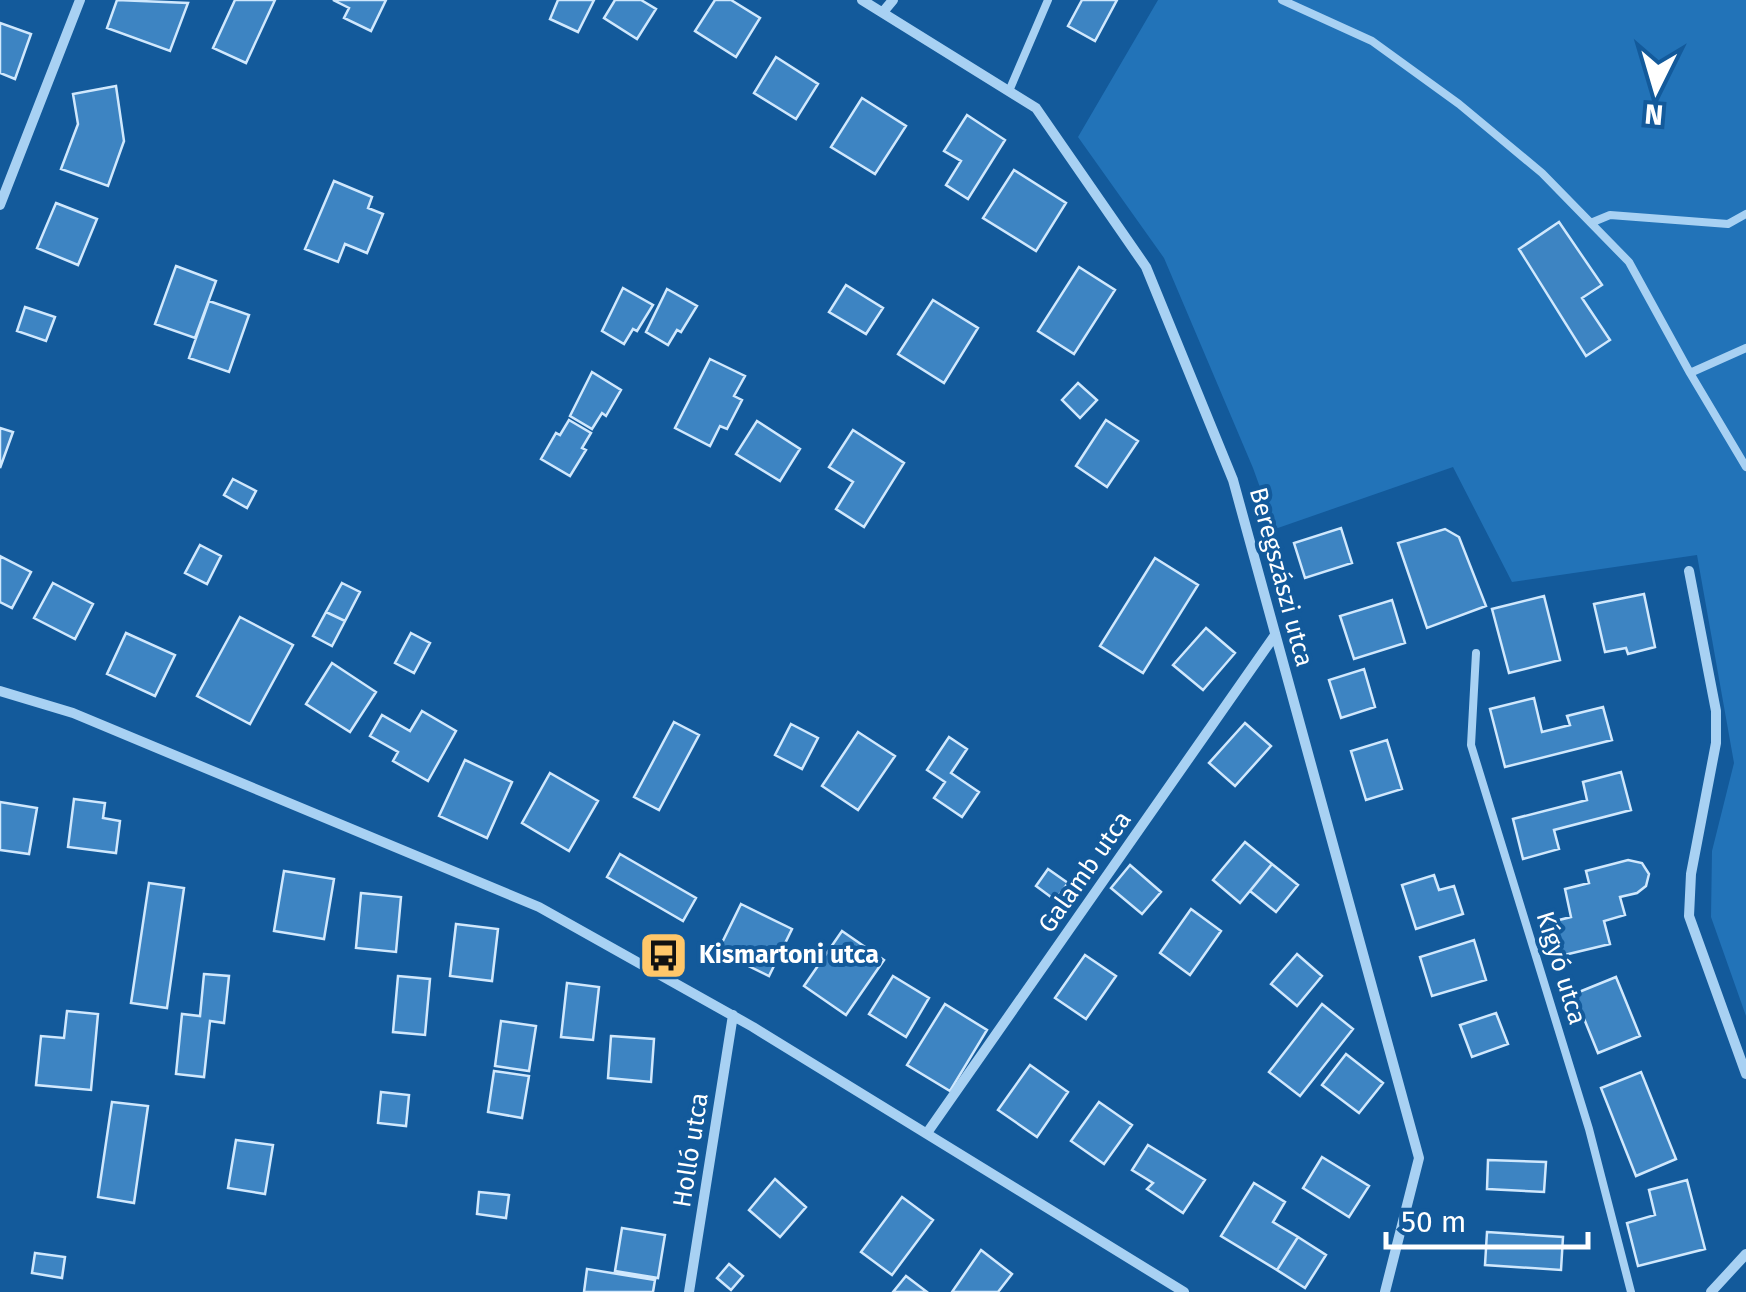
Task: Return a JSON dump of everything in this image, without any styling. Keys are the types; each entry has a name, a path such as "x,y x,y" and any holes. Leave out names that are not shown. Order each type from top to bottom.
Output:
{"street":[{"path":"0,205 80,0"},
{"name":"Beregszászi utca","path":"862,0 1036,108 1146,267 1233,480 1418,1158 1385,1292"},
{"path":"882,12 893,0"},
{"path":"1690,571 1716,710 1716,743 1691,874 1689,916 1746,1074"},
{"name":"Galamb utca","path":"927,1133 1276,634"},
{"path":"0,692 74,713 539,907 732,1015 1184,1292"},
{"name":"Holló utca","path":"689,1292 732,1015"},
{"path":"1712,1292 1746,1254"}],"lane":[{"path":"1009,91 1048,0"},
{"path":"1282,0 1372,41 1416,72 1542,173 1592,222 1629,262 1655,314 1746,468"},
{"path":"1592,222 1610,216 1728,224 1746,214"},
{"path":"1690,373 1746,348"},
{"name":"Kígyó utca","path":"1476,654 1471,745 1589,1130 1631,1292"}],"shaded area":[{"path":"1158,0 1746,0 1746,1016 1711,917 1712,851 1734,763 1697,555 1512,582 1453,467 1275,529 1164,258 1078,137"}],"building":[{"path":"117,0 188,3 170,51 107,28"},
{"path":"235,0 275,0 246,63 213,48"},
{"path":"333,0 386,0 371,31 344,18 349,8"},
{"path":"558,0 594,0 578,32 550,19"},
{"path":"615,0 641,0 656,9 637,39 604,18"},
{"path":"715,0 731,0 760,18 736,57 695,31"},
{"path":"1082,0 1117,0 1095,41 1068,26"},
{"path":"0,23 31,34 15,79 0,73"},
{"path":"776,57 818,84 796,119 754,93"},
{"path":"116,86 124,141 108,186 61,169 78,124 73,94"},
{"path":"862,98 906,126 875,174 831,147"},
{"path":"967,115 1005,140 968,199 946,185 961,161 944,151"},
{"path":"1014,170 1066,203 1036,251 983,218"},
{"path":"334,181 372,197 368,208 383,214 367,253 345,244 338,262 305,249"},
{"path":"56,203 97,219 78,265 37,248"},
{"path":"1559,222 1602,285 1582,298 1610,340 1586,356 1519,249"},
{"path":"176,266 216,281 195,338 155,324"},
{"path":"1079,267 1115,290 1074,354 1038,331"},
{"path":"846,285 883,308 866,334 829,312"},
{"path":"623,288 653,305 624,344 602,331"},
{"path":"667,289 697,306 668,345 646,332"},
{"path":"933,300 978,328 944,383 898,354"},
{"path":"209,301 249,315 229,372 189,358"},
{"path":"25,307 55,317 46,341 17,331"},
{"path":"710,359 745,376 734,396 742,400 727,429 720,426 710,446 675,428"},
{"path":"592,372 621,390 606,416 602,413 592,429 570,416"},
{"path":"1078,383 1097,400 1080,418 1062,400"},
{"path":"569,420 591,433 570,476 541,459"},
{"path":"1106,420 1138,441 1107,487 1076,466"},
{"path":"757,421 800,449 780,481 736,454"},
{"path":"0,428 13,432 0,468"},
{"path":"853,430 904,463 864,527 836,509 853,482 829,467"},
{"path":"233,479 256,491 247,508 224,495"},
{"path":"1341,528 1352,563 1305,578 1294,543"},
{"path":"1445,529 1459,537 1486,606 1427,628 1398,543"},
{"path":"200,545 221,556 207,584 185,573"},
{"path":"0,556 31,572 12,608 0,602"},
{"path":"1155,558 1198,585 1143,673 1100,646"},
{"path":"53,583 93,604 75,639 34,618"},
{"path":"342,583 360,592 345,621 326,612"},
{"path":"1644,594 1655,647 1628,654 1626,648 1605,652 1594,604"},
{"path":"1544,596 1560,660 1509,673 1492,609"},
{"path":"1392,600 1405,643 1354,659 1340,616"},
{"path":"326,612 345,621 332,646 313,636"},
{"path":"240,617 293,645 250,724 197,696"},
{"path":"1206,628 1235,653 1203,690 1173,665"},
{"path":"126,633 175,655 155,696 107,674"},
{"path":"411,633 430,643 414,673 395,663"},
{"path":"332,663 376,692 350,732 306,704"},
{"path":"1364,669 1375,707 1341,718 1329,680"},
{"path":"1534,698 1542,732 1570,725 1567,716 1603,707 1612,740 1505,767 1490,709"},
{"path":"422,711 456,731 428,781 393,761 398,752 370,736 382,715 410,731"},
{"path":"674,722 699,735 659,810 634,797"},
{"path":"1245,723 1271,746 1235,786 1209,763"},
{"path":"791,724 818,738 802,769 775,755"},
{"path":"858,732 895,756 858,810 822,786"},
{"path":"949,737 967,749 951,773 979,792 962,817 934,798 945,782 927,770"},
{"path":"1387,740 1402,789 1366,800 1351,751"},
{"path":"465,760 512,782 487,838 439,816"},
{"path":"1621,772 1631,810 1554,830 1559,849 1523,859 1513,819 1587,800 1583,782"},
{"path":"550,773 598,801 569,851 522,823"},
{"path":"74,799 105,803 103,818 120,821 116,853 68,847"},
{"path":"0,802 37,808 29,854 0,850"},
{"path":"1245,842 1272,864 1240,903 1213,880"},
{"path":"620,854 696,898 683,921 607,877"},
{"path":"1628,860 1642,863 1649,874 1646,886 1620,897 1625,915 1604,921 1610,944 1556,957 1547,923 1571,917 1565,889 1589,883 1586,871"},
{"path":"1272,864 1298,885 1276,912 1250,891"},
{"path":"1130,865 1161,892 1142,914 1111,888"},
{"path":"1048,869 1068,883 1055,900 1036,886"},
{"path":"284,871 334,879 324,939 274,931"},
{"path":"1434,875 1439,890 1454,886 1463,914 1416,929 1402,885"},
{"path":"149,883 184,888 167,1008 131,1003"},
{"path":"361,893 401,897 396,952 356,948"},
{"path":"741,904 792,929 769,976 718,951"},
{"path":"1191,909 1221,931 1190,975 1160,953"},
{"path":"456,924 498,929 492,981 450,976"},
{"path":"842,931 884,960 846,1015 804,986"},
{"path":"1474,940 1486,980 1432,996 1420,957"},
{"path":"1297,954 1322,976 1297,1006 1271,984"},
{"path":"1085,955 1116,976 1086,1019 1055,998"},
{"path":"204,974 229,976 224,1023 210,1021 204,1077 176,1074 182,1014 200,1016"},
{"path":"398,976 430,979 425,1035 393,1032"},
{"path":"893,976 929,998 906,1037 869,1014"},
{"path":"1616,977 1640,1036 1598,1053 1574,994"},
{"path":"567,983 599,987 593,1040 561,1037"},
{"path":"945,1004 987,1030 950,1091 907,1065"},
{"path":"1322,1004 1353,1029 1300,1096 1269,1072"},
{"path":"67,1011 98,1014 91,1090 36,1085 41,1036 64,1038"},
{"path":"1496,1013 1508,1044 1472,1057 1460,1025"},
{"path":"501,1021 536,1026 529,1071 495,1066"},
{"path":"611,1036 654,1039 651,1082 608,1078"},
{"path":"1346,1054 1383,1083 1359,1113 1322,1085"},
{"path":"1030,1065 1068,1092 1037,1137 998,1110"},
{"path":"494,1071 529,1076 522,1118 488,1112"},
{"path":"1641,1072 1676,1159 1636,1176 1601,1088"},
{"path":"381,1092 409,1095 406,1126 378,1123"},
{"path":"112,1102 148,1106 134,1203 98,1197"},
{"path":"1099,1102 1132,1125 1104,1164 1071,1141"},
{"path":"236,1140 273,1145 265,1194 228,1188"},
{"path":"1148,1145 1205,1180 1183,1213 1147,1189 1153,1183 1132,1170"},
{"path":"1322,1157 1369,1186 1349,1217 1303,1188"},
{"path":"1488,1160 1546,1162 1544,1192 1487,1189"},
{"path":"775,1179 806,1207 780,1237 749,1210"},
{"path":"1687,1180 1705,1249 1638,1266 1627,1223 1655,1215 1649,1190"},
{"path":"1254,1183 1285,1202 1273,1222 1298,1237 1277,1270 1221,1236"},
{"path":"479,1192 509,1195 506,1218 477,1214"},
{"path":"902,1197 933,1220 892,1275 861,1252"},
{"path":"622,1228 665,1235 658,1278 615,1271"},
{"path":"1487,1232 1563,1237 1561,1270 1485,1265"},
{"path":"1298,1237 1326,1255 1305,1288 1277,1270"},
{"path":"981,1250 1012,1274 998,1292 952,1292"},
{"path":"35,1253 65,1257 62,1278 32,1273"},
{"path":"729,1264 743,1276 731,1290 717,1278"},
{"path":"587,1269 655,1280 653,1292 584,1292"},
{"path":"906,1276 927,1292 893,1292"}],"place":[{"name":"Kismartoni utca","path":"664,955"}]}
